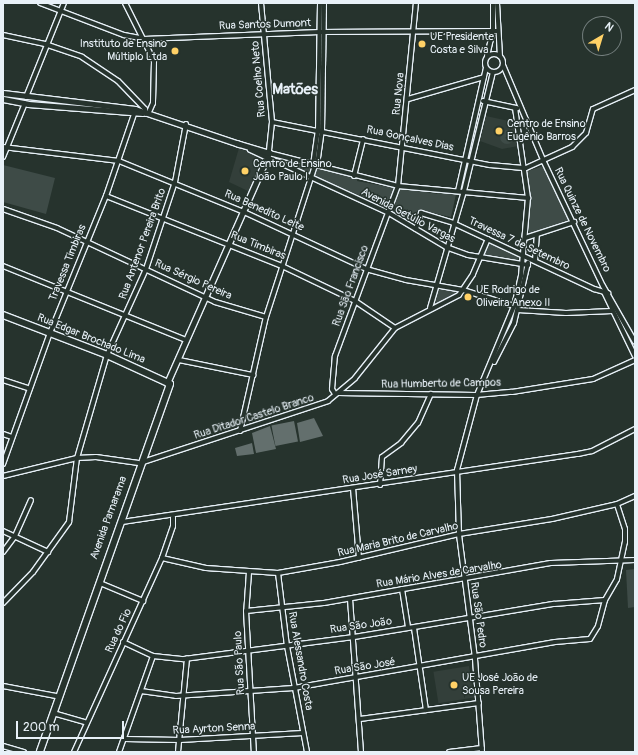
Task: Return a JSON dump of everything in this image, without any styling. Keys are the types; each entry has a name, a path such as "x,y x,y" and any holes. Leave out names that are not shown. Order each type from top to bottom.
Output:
{"main road":[{"name":"Rua Edgar Brochado Lima","path":"3,315 107,355 168,384"},
{"name":"Avenida Parnarama","path":"36,752 58,696 168,384"},
{"name":"Avenida Parnarama","path":"40,752 54,713 58,696"}],"street":[{"name":"Rua Santos Dumont","path":"40,3 60,12 144,39 264,33 414,30 495,31"},
{"path":"3,157 25,103 45,44 64,3"},
{"path":"125,3 152,52 155,75 153,103 146,114"},
{"name":"Rua Coelho Neto","path":"261,3 272,122 268,155"},
{"path":"320,3 322,32"},
{"path":"240,431 266,317 315,165 320,131 324,3"},
{"name":"Rua Nova","path":"398,186 408,99 416,3"},
{"path":"464,191 493,72 503,65 495,31 493,3"},
{"path":"430,308 438,286 446,247 453,223 486,68 487,56 495,31 497,3"},
{"path":"3,35 45,44 73,53 107,73 146,109 146,114"},
{"path":"487,56 494,54 500,56"},
{"name":"Rua Quinze de Novembro","path":"503,65 544,162 574,222 606,293"},
{"path":"486,68 493,72"},
{"path":"408,99 484,77"},
{"name":"Rua Gonçalves Dias","path":"272,122 402,146 466,160 526,168 544,162 572,147 582,138 597,106 635,90"},
{"path":"3,93 134,111 186,124 268,155 398,186 459,193 464,191 528,198"},
{"path":"3,99 25,103 98,111 134,111"},
{"path":"479,100 515,108 522,108"},
{"path":"98,111 99,105"},
{"name":"Rua São Pedro","path":"490,367 502,350 518,310 525,265 524,238 528,198 526,168 515,108"},
{"name":"Travessa Timbiras","path":"3,464 66,290 106,196 119,161 134,111"},
{"name":"Rua Antenor Pereira Brito","path":"3,603 24,583 69,522 73,507 77,458 107,355 127,314 146,269 175,182 186,124"},
{"path":"354,176 363,139"},
{"name":"Rua Benedito Leite","path":"3,146 119,161 175,182 292,233 366,268 438,286 463,290 514,306"},
{"name":"Avenida Getúlio Vargas","path":"268,155 312,178 388,213 446,247 481,258 525,265"},
{"name":"Avenida Parnarama","path":"168,384 186,339 244,212 268,155"},
{"name":"Rua São Francisco","path":"337,393 332,390 335,356 366,268 398,186"},
{"name":"Rua Timbiras","path":"106,196 282,266 355,301 395,328"},
{"name":"Rua Sérgio Pereira","path":"3,209 32,217 205,296 266,317"},
{"name":"Travessa 7 de Setembro","path":"416,229 421,213 453,223 524,257 606,293"},
{"path":"524,238 574,222"},
{"path":"535,261 537,235"},
{"name":"Rua Ditador Castelo Branco","path":"142,460 312,408 337,393 361,371 395,328 430,308 452,301 463,290 481,258 488,239"},
{"name":"Rua São Pedro","path":"482,750 475,658 459,534 457,470 477,395 490,367 514,306 525,265 529,259"},
{"path":"3,266 127,314 186,339"},
{"path":"606,293 612,311 635,356"},
{"path":"606,293 635,342"},
{"path":"518,310 566,313 612,311"},
{"path":"626,339 632,337"},
{"path":"178,359 253,374"},
{"name":"Rua Humberto de Campos","path":"337,393 477,395 574,384 610,374 635,360"},
{"path":"3,380 30,389"},
{"path":"380,485 382,457 401,443 418,423 431,394"},
{"name":"Rua José Sarney","path":"120,521 173,517 352,488 380,485 457,470 592,451 635,429"},
{"path":"3,434 12,437"},
{"path":"3,476 77,458 96,457 142,460"},
{"path":"352,488 359,558"},
{"name":"Rua Maria Brito de Carvalho","path":"162,558 206,568 278,573 359,558 459,534 552,519 617,504 635,496"},
{"path":"3,552 15,536 30,500"},
{"path":"605,600 616,584 620,560 626,542 625,529 617,504"},
{"name":"Rua do Fio","path":"74,752 162,558 173,526 173,517"},
{"path":"3,531 48,552"},
{"name":"Rua Mário Alves de Carvalho","path":"246,611 281,610 551,563 635,560"},
{"name":"Rua São Paulo","path":"249,572 246,611 250,650 250,691 254,752"},
{"name":"Rua Alessandro Costa","path":"278,573 286,646 307,752"},
{"path":"98,582 143,601"},
{"path":"402,589 408,628"},
{"path":"350,599 357,676 361,752"},
{"name":"Rua São João","path":"123,642 153,656 187,658 354,637 554,604 605,600"},
{"name":"Rua São José","path":"141,691 184,695 294,688 357,676 419,668 556,642 590,639 595,633 605,600"},
{"path":"414,628 426,710"},
{"path":"119,752 125,739 153,656"},
{"path":"178,752 187,658"},
{"path":"3,686 58,696"},
{"path":"360,719 479,702"},
{"path":"54,713 86,723"},
{"name":"Rua Ayrton Senna","path":"125,739 180,740 304,733"},
{"path":"3,746 24,752"},
{"path":"449,752 482,750"}],"shaded area":[{"name":"Centro de Ensino Eugênio Barros","path":"486,116 514,122 518,146 502,149 480,141"},
{"path":"504,130 510,130 514,134 514,140 510,144 504,144 500,140 500,134"},
{"name":"Centro de Ensino João Paulo I","path":"239,148 263,159 250,192 229,182"},
{"path":"271,155 314,166 310,175 270,158"},
{"path":"3,165 55,178 46,214 3,202"},
{"path":"543,166 571,219 529,235 528,171"},
{"path":"317,168 358,178 357,181 395,188 388,207 314,177"},
{"path":"399,187 437,194 439,191 456,194 451,217 418,210 412,218 406,220 393,214"},
{"path":"488,242 518,256 518,262 484,256"},
{"path":"438,290 454,290 456,292 453,297 435,305"},
{"path":"314,418 323,436 300,442 297,423"},
{"path":"294,421 298,442 275,446 271,425"},
{"path":"270,426 276,449 256,453 252,433"},
{"path":"252,443 254,454 237,456 235,448"},
{"path":"635,569 635,607 628,608 626,570"},
{"name":"UE José João de Sousa Pereira","path":"469,666 474,698 438,703 433,672"}],"place":[{"name":"UE Presidente Costa e Silva","path":"422,44"},
{"name":"Instituto de Ensino Múltiplo Ltda","path":"175,51"},
{"name":"Centro de Ensino Eugênio Barros","path":"499,131"},
{"name":"Centro de Ensino João Paulo I","path":"245,171"},
{"name":"UE Rodrigo de Oliveira Anexo II","path":"468,297"},
{"name":"UE José João de Sousa Pereira","path":"454,685"}],"district":[{"name":"Matões","path":"295,90"}]}
